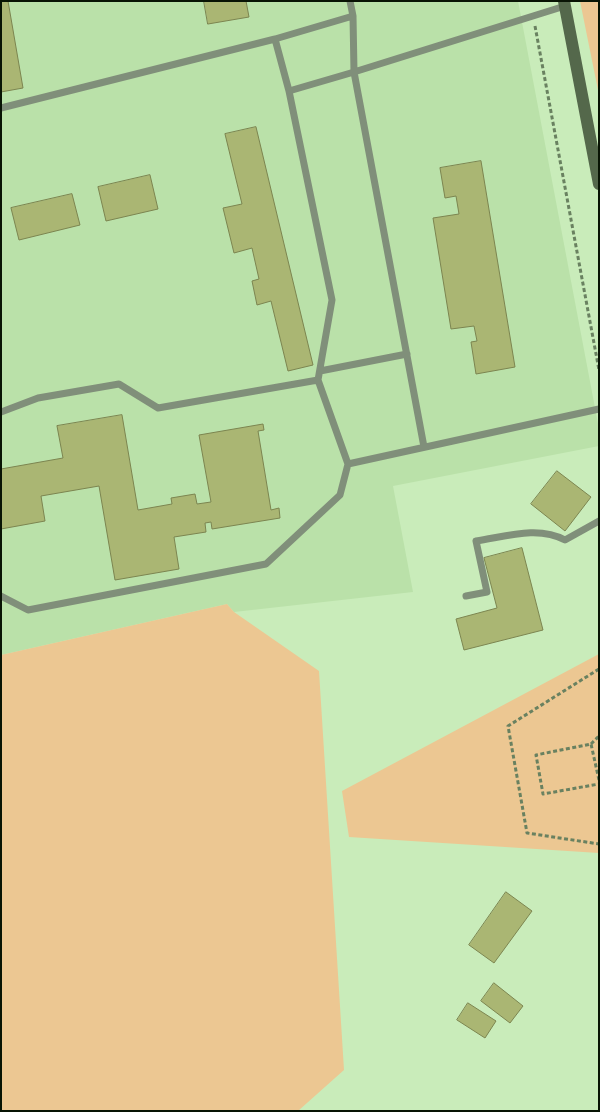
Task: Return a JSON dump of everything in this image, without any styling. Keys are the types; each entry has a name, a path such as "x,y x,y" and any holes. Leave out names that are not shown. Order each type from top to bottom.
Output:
{"main road":[{"path":"565,4 599,184"}],"lane":[{"path":"350,1 353,16 354,72 424,448"},
{"path":"288,91 354,72 522,18 533,17 565,4"},
{"path":"1,108 275,39 353,16"},
{"path":"1,596 28,610 266,564 340,495 348,464 318,380 332,300 288,91 275,39"},
{"path":"320,371 407,354"},
{"path":"1,412 38,398 118,384 158,408 318,380"},
{"path":"348,464 599,409"},
{"path":"466,596 487,592 476,541 535,532 556,535 565,540 599,521"}],"path":[{"path":"533,17 599,370"},
{"path":"599,669 508,726 527,833 599,844"},
{"path":"591,744 597,764 599,782 543,794 536,755 591,744 599,736"}],"shaded area":[{"path":"1,1 518,1 599,429 599,446 393,486 413,592 234,612 227,604 1,655"},
{"path":"580,1 599,1 599,95"},
{"path":"227,604 234,612 319,671 344,1070 298,1111 1,1111 1,655"},
{"path":"599,654 599,853 349,837 342,791"}],"building":[{"path":"1,1 8,1 23,88 1,92"},
{"path":"204,1 246,1 249,17 208,24"},
{"path":"256,127 313,365 288,371 271,301 257,305 252,281 259,279 252,248 234,253 223,208 242,204 225,134"},
{"path":"481,161 515,367 476,374 471,342 477,341 474,326 451,329 433,218 459,214 456,196 445,198 440,168"},
{"path":"150,175 158,209 106,221 98,187"},
{"path":"72,194 80,225 19,240 11,208"},
{"path":"122,415 138,510 172,504 171,498 195,494 197,504 211,502 199,435 263,424 264,430 258,431 271,510 279,508 280,518 212,529 211,522 205,523 206,532 174,537 179,569 115,580 99,486 41,496 45,521 1,529 1,469 63,458 57,426"},
{"path":"557,471 591,497 565,531 531,504"},
{"path":"522,548 543,630 464,650 456,619 497,608 484,558"},
{"path":"506,892 532,911 494,963 469,945"},
{"path":"494,983 523,1006 510,1023 481,1001"},
{"path":"468,1003 496,1021 485,1038 457,1020"}]}
